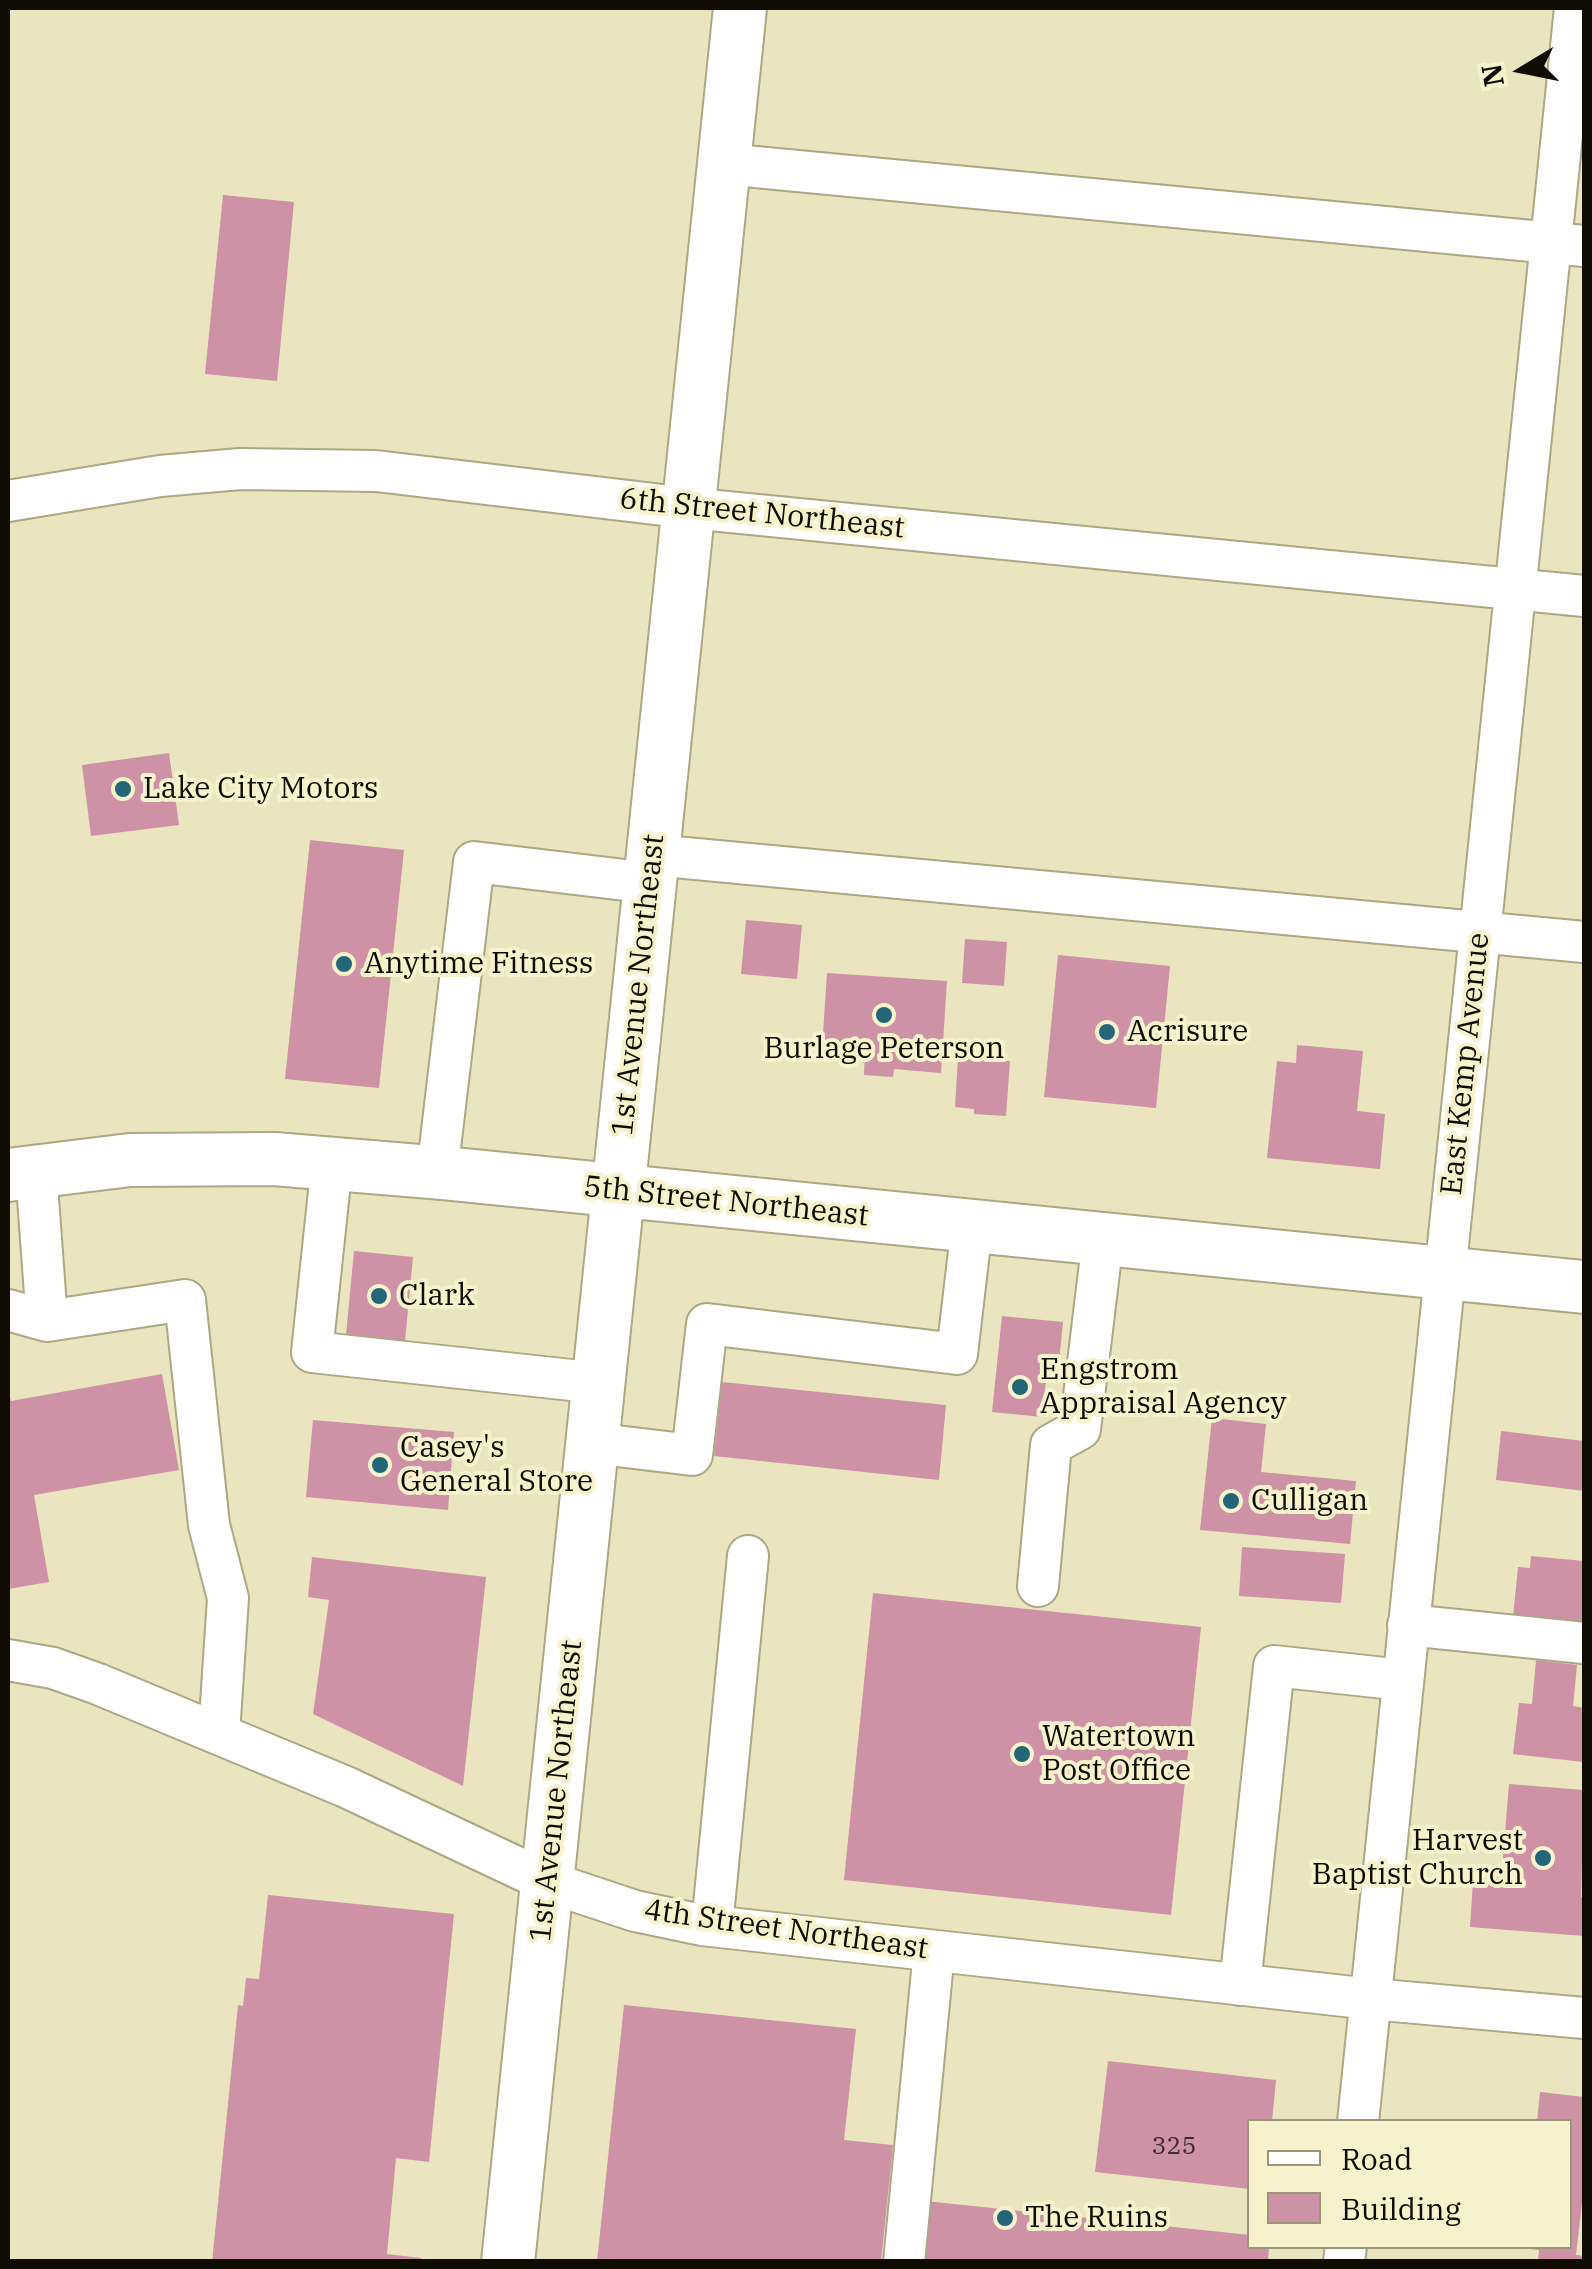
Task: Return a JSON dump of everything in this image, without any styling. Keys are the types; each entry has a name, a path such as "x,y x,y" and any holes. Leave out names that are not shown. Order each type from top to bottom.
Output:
{"main road":[{"name":"1st Avenue Northeast","path":"508,2262 740,8"},
{"name":"5th Street Northeast","path":"22,1173 130,1160 204,1157 332,1164 1584,1287"}],"street":[{"name":"East Kemp Avenue","path":"1358,2119 1443,1272 1518,590 1568,245 1575,8"},
{"path":"724,164 1568,245"},
{"name":"6th Street Northeast","path":"8,501 160,476 240,469 376,471 688,508 1584,596"},
{"path":"437,1172 474,862 651,869 1584,942"},
{"path":"332,1164 312,1352 598,1383"},
{"path":"22,1173 46,1320"},
{"path":"592,1443 692,1455 707,1324 957,1354 972,1226"},
{"path":"1038,1586 1052,1445 1080,1429 1102,1240"},
{"path":"8,1310 46,1320 186,1300 209,1526 228,1598 219,1734"},
{"path":"712,1926 748,1556"},
{"path":"1408,1625 1584,1643"},
{"name":"4th Street Northeast","path":"8,1660 54,1668 219,1734 346,1787 548,1882 635,1911 712,1926 1371,1999 1584,2018"},
{"path":"1240,1984 1274,1666 1402,1680"},
{"path":"904,2262 934,1950"}],"building":[{"path":"223,195 294,202 277,381 205,374"},
{"path":"169,753 179,825 91,836 82,765"},
{"name":"Anytime Fitness","path":"310,840 404,850 379,1088 285,1079"},
{"path":"746,920 802,925 797,979 741,974"},
{"path":"965,939 1007,942 1004,986 962,983"},
{"name":"Acrisure","path":"1058,955 1170,966 1156,1108 1044,1097"},
{"name":"Burlage Peterson","path":"827,973 947,981 941,1073 894,1069 893,1077 864,1075 865,1052 822,1049"},
{"path":"1297,1045 1363,1051 1357,1111 1385,1114 1380,1169 1267,1158 1277,1061 1296,1063"},
{"path":"958,1058 1010,1061 1006,1116 974,1114 974,1109 955,1107"},
{"name":"Clark","path":"354,1251 413,1257 405,1341 346,1335"},
{"name":"Engstrom Appraisal Agency","path":"1002,1316 1063,1322 1059,1362 1048,1361 1042,1417 992,1412"},
{"path":"162,1374 179,1470 34,1495 49,1582 8,1589 8,1390 11,1401"},
{"path":"722,1382 946,1405 939,1480 714,1456"},
{"path":"1212,1418 1266,1424 1261,1472 1356,1481 1350,1544 1200,1530"},
{"name":"Casey's General Store","path":"313,1420 454,1432 448,1510 306,1497"},
{"path":"1501,1431 1584,1441 1584,1491 1496,1480"},
{"path":"1242,1547 1345,1554 1341,1603 1239,1596"},
{"path":"1531,1556 1584,1561 1584,1624 1513,1617 1518,1567 1530,1568"},
{"path":"312,1557 486,1577 463,1786 313,1714 329,1600 308,1597"},
{"name":"Watertown Post Office","path":"873,1593 1201,1627 1171,1915 844,1880"},
{"path":"1536,1660 1577,1665 1573,1706 1584,1708 1583,1762 1513,1754 1519,1703 1532,1704"},
{"name":"Harvest Baptist Church","path":"1509,1784 1584,1790 1584,1936 1470,1927 1474,1867 1502,1870"},
{"path":"268,1895 454,1914 429,2162 396,2158 387,2254 421,2258 421,2262 212,2262 238,2005 243,2006 246,1978 259,1979"},
{"path":"624,2005 856,2029 844,2140 893,2145 881,2262 597,2262"},
{"path":"1108,2061 1276,2080 1272,2119 1247,2119 1247,2189 1095,2172"},
{"path":"1540,2092 1584,2097 1584,2186 1576,2255 1584,2256 1584,2262 1538,2262 1539,2250 1530,2249 1572,2249 1572,2119 1537,2119"},
{"name":"The Ruins","path":"925,2201 1247,2235 1247,2249 1269,2249 1268,2262 919,2262"}],"place":[{"name":"Lake City Motors","path":"123,789"},
{"name":"Anytime Fitness","path":"344,964"},
{"name":"Burlage Peterson","path":"884,1015"},
{"name":"Acrisure","path":"1107,1032"},
{"name":"Clark","path":"379,1296"},
{"name":"Engstrom Appraisal Agency","path":"1020,1387"},
{"name":"Casey's General Store","path":"380,1465"},
{"name":"Culligan","path":"1231,1501"},
{"name":"Watertown Post Office","path":"1022,1754"},
{"name":"Harvest Baptist Church","path":"1543,1858"},
{"name":"The Ruins","path":"1005,2218"}]}
